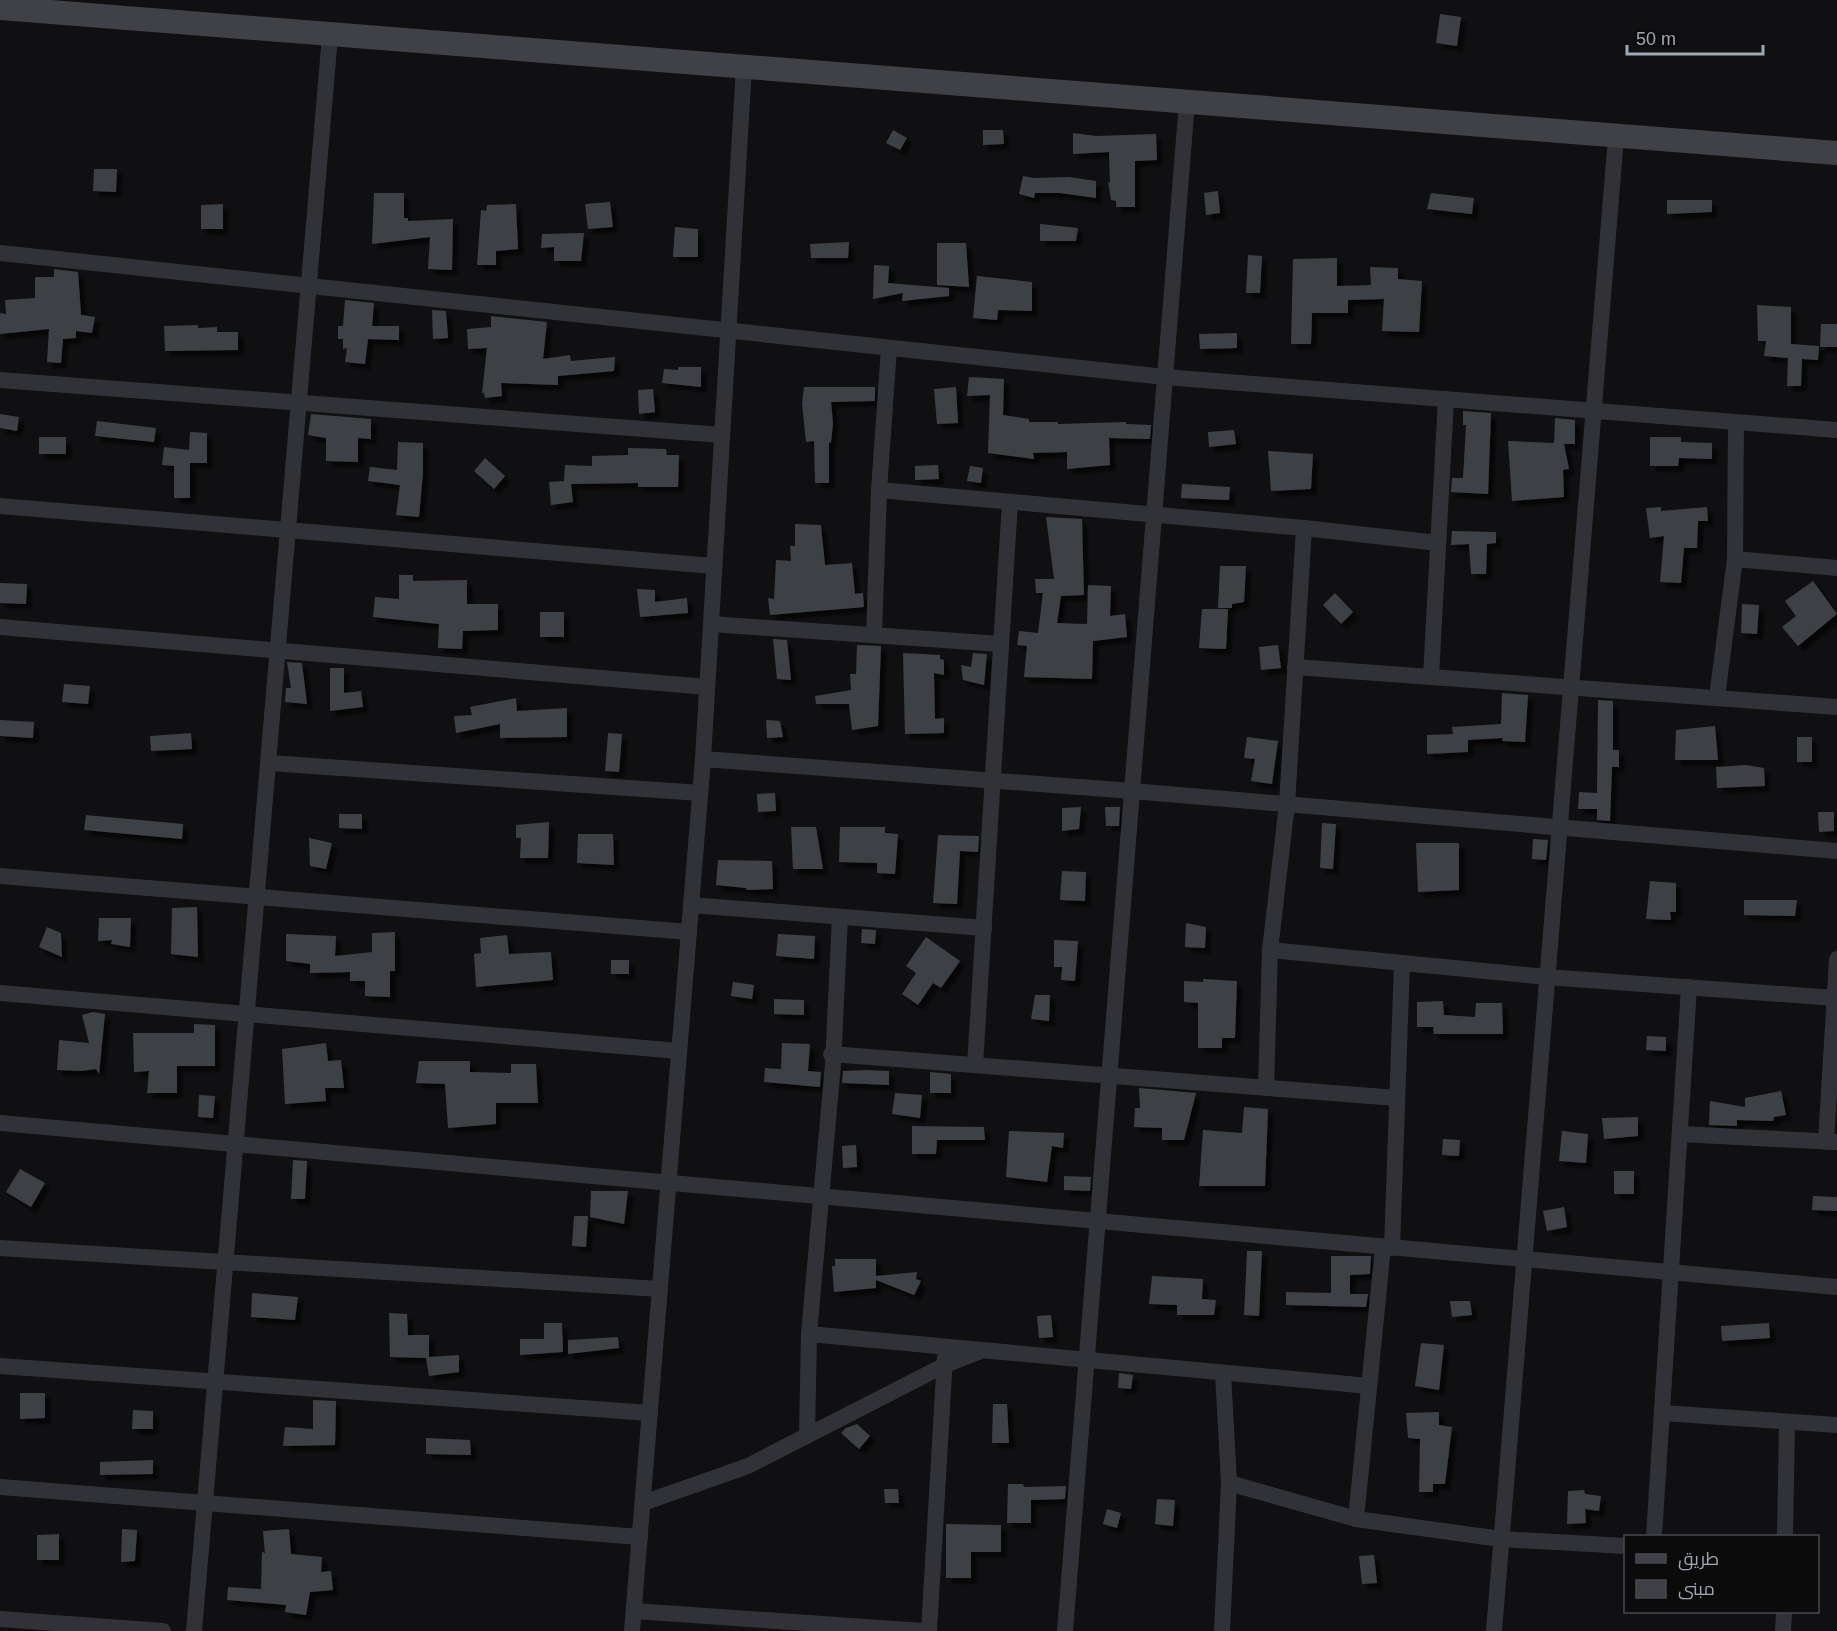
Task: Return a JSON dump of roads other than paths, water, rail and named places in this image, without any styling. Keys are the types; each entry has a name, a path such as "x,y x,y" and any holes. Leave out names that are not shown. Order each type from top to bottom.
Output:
{"main road":[{"path":"0,8 330,36 1837,153"}],"street":[{"path":"194,1631 330,36"},
{"path":"632,1631 703,759 744,67"},
{"path":"1065,1631 1187,102"},
{"path":"1494,1631 1616,136"},
{"path":"0,253 1165,377 1837,430"},
{"path":"874,635 879,490 889,348"},
{"path":"0,380 722,435"},
{"path":"1431,677 1446,399"},
{"path":"1717,697 1735,559 1736,422"},
{"path":"879,490 1304,528 1438,543"},
{"path":"975,1065 1010,501"},
{"path":"0,506 714,566"},
{"path":"1266,1088 1270,950 1287,804 1304,528"},
{"path":"1735,559 1837,568"},
{"path":"711,624 1001,644"},
{"path":"0,627 707,687"},
{"path":"1295,667 1837,707"},
{"path":"703,759 1132,791 1837,851"},
{"path":"269,763 700,793"},
{"path":"0,876 689,932"},
{"path":"691,905 984,928"},
{"path":"807,1436 809,1334 832,1054 840,917"},
{"path":"1270,950 1547,977 1835,998"},
{"path":"1680,1134 1832,1142 1837,959"},
{"path":"1356,1519 1369,1386 1388,1247 1402,963"},
{"path":"1654,1535 1689,987"},
{"path":"0,993 679,1051"},
{"path":"832,1054 1397,1098"},
{"path":"0,1123 1837,1287"},
{"path":"0,1248 660,1289"},
{"path":"809,1334 1086,1362 1369,1386"},
{"path":"929,1631 946,1347"},
{"path":"643,1503 748,1466 945,1365 981,1351"},
{"path":"0,1366 650,1413"},
{"path":"1221,1631 1229,1484 1223,1373"},
{"path":"1662,1413 1837,1425"},
{"path":"1785,1535 1787,1422"},
{"path":"1229,1484 1356,1519 1501,1539 1624,1546"},
{"path":"0,1487 640,1536"},
{"path":"634,1611 923,1631"},
{"path":"1783,1631 1784,1613"},
{"path":"0,1618 162,1631"}]}
